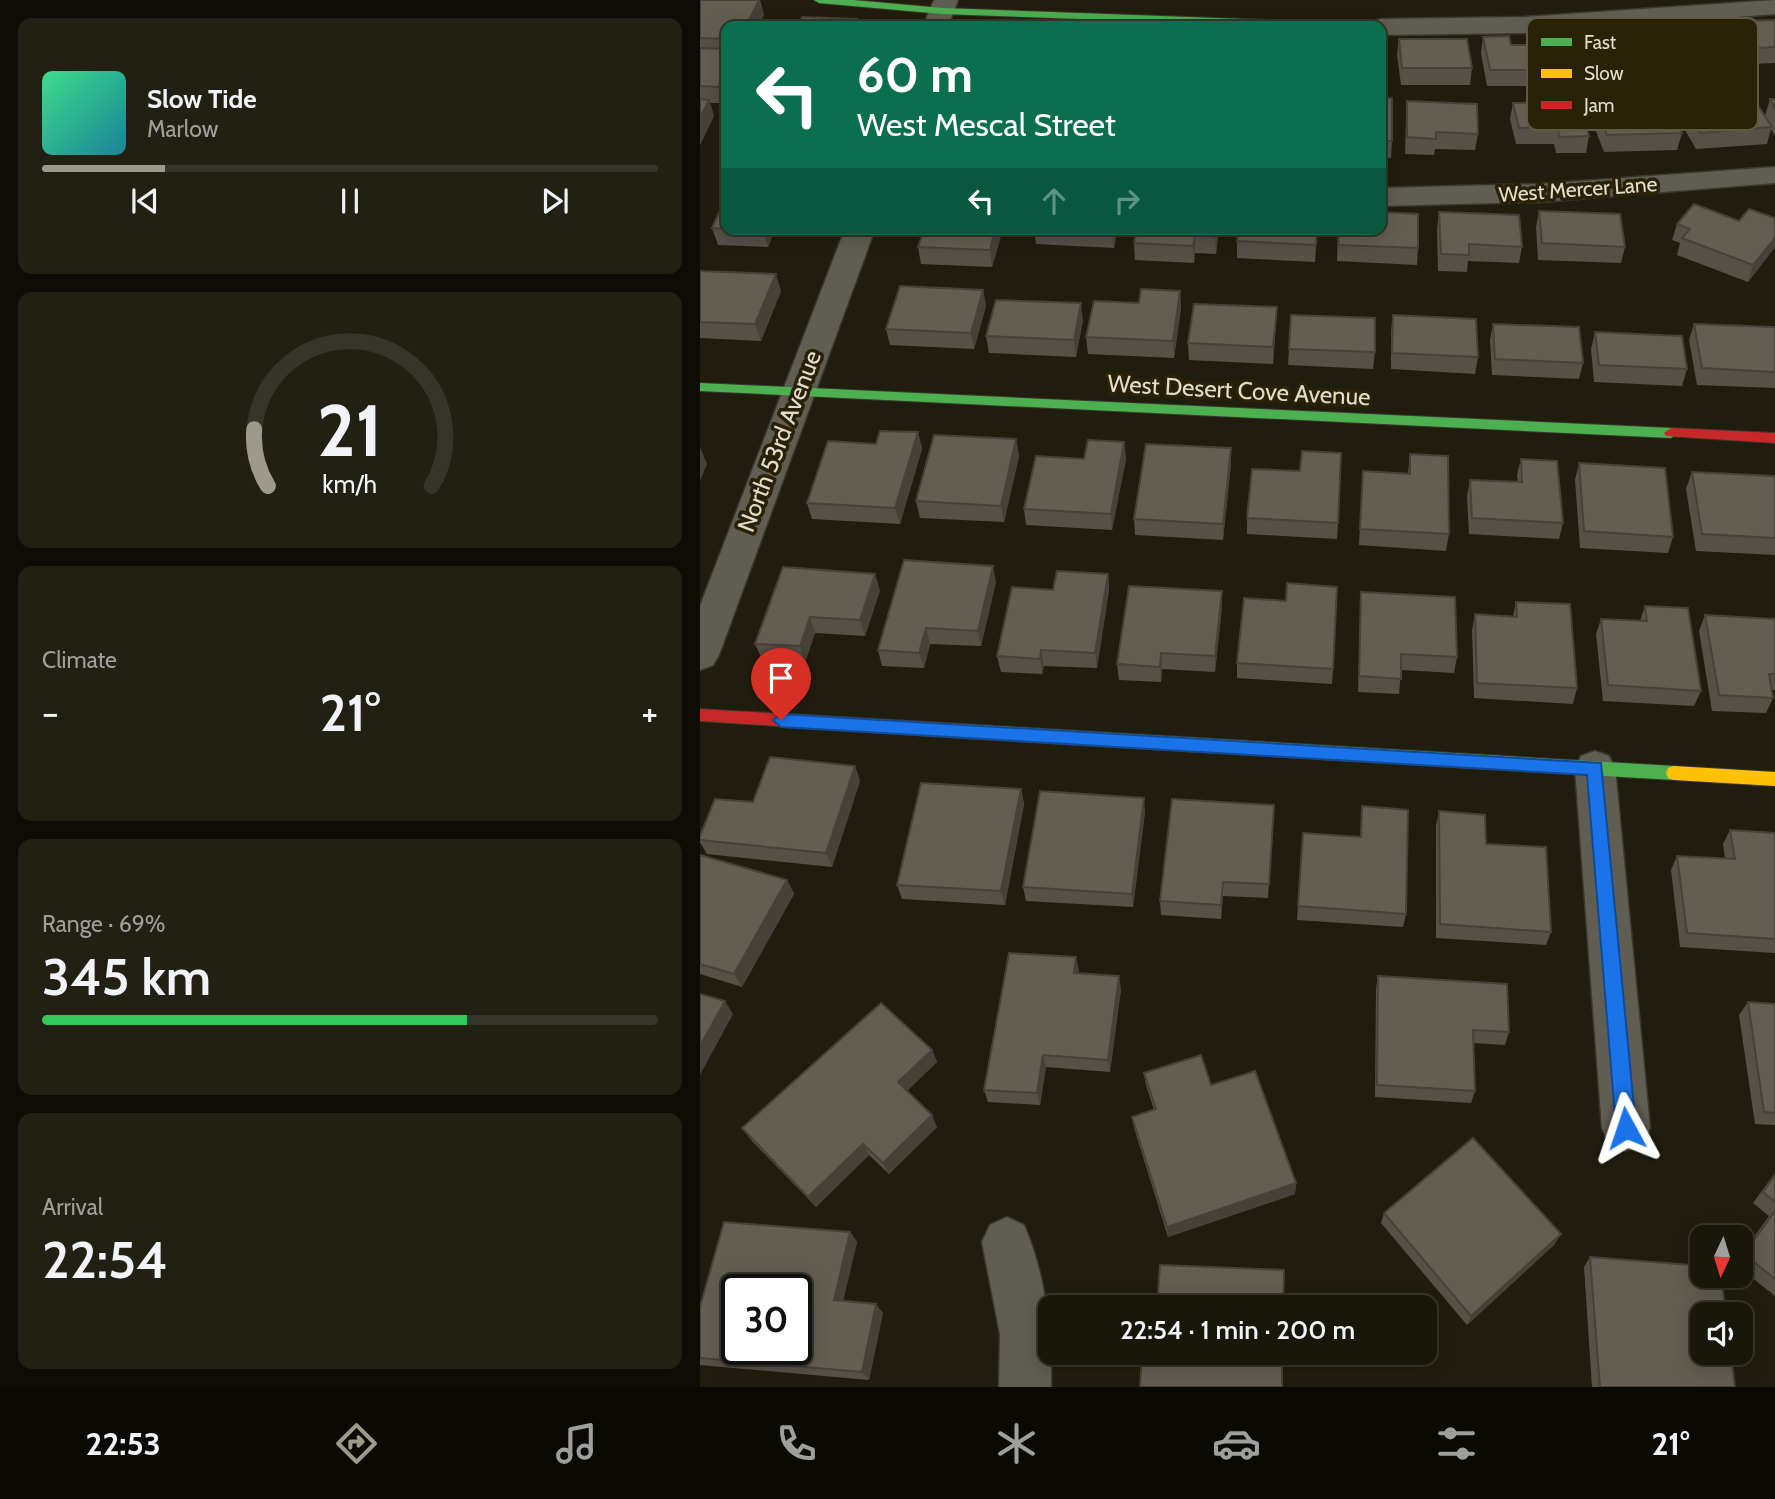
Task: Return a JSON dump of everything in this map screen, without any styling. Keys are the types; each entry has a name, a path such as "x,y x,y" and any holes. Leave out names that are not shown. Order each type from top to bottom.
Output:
{"street":[{"path":"819,0 941,12 1208,21"},
{"path":"1622,18 1775,7"},
{"path":"1386,27 1527,25"},
{"name":"West Mercer Lane","path":"1386,197 1540,193 1775,175"},
{"name":"North 53rd Avenue","path":"700,655 858,235"},
{"name":"West Desert Cove Avenue","path":"700,387 1775,438"},
{"path":"700,715 1775,779"},
{"path":"1595,768 1626,1128"},
{"path":"1007,1242 1026,1334 1025,1387"}],"building":[{"path":"700,0 759,0 748,21 721,21 721,39 700,38"},
{"path":"802,17 857,19 856,21 800,21"},
{"path":"1775,20 1775,47 1758,48 1758,21"},
{"path":"1509,36 1511,45 1527,45 1527,70 1490,70 1483,37"},
{"path":"1399,39 1467,39 1472,68 1402,68"},
{"path":"700,48 721,49 721,81 718,87 700,86"},
{"path":"1386,98 1392,98 1392,141 1386,141"},
{"path":"700,99 709,100 700,118"},
{"path":"1407,101 1477,104 1478,134 1436,132 1436,139 1407,137"},
{"path":"1513,103 1527,103 1527,128 1519,128"},
{"path":"1758,106 1772,127 1758,128"},
{"path":"1558,130 1587,130 1589,136 1560,137"},
{"path":"1605,130 1681,130 1682,133 1607,135"},
{"path":"1698,130 1736,130 1700,133"},
{"path":"1694,204 1739,221 1749,209 1775,218 1775,238 1753,265 1682,238 1690,229 1677,224"},
{"path":"721,208 721,229 712,228"},
{"path":"1539,211 1620,214 1625,247 1542,243"},
{"path":"1386,212 1418,214 1418,248 1338,245 1339,235 1386,235"},
{"path":"1439,212 1519,215 1522,247 1469,244 1469,255 1441,254"},
{"path":"922,235 994,235 990,250 918,247"},
{"path":"1136,235 1215,235 1195,236 1193,246 1134,243"},
{"path":"1238,235 1317,235 1316,245 1237,241"},
{"path":"700,271 776,274 755,324 700,322"},
{"path":"900,286 983,290 971,333 886,329"},
{"path":"1141,289 1180,291 1173,341 1086,337 1094,301 1139,303"},
{"path":"996,300 1081,303 1074,340 986,336"},
{"path":"1194,304 1277,307 1273,347 1188,343"},
{"path":"1291,315 1375,318 1375,352 1289,349"},
{"path":"1393,315 1476,319 1478,357 1392,353"},
{"path":"1493,324 1579,327 1583,363 1495,359"},
{"path":"1694,324 1775,327 1775,372 1702,368"},
{"path":"1595,332 1682,336 1687,369 1599,365"},
{"path":"880,431 918,432 895,508 807,503 828,441 876,444"},
{"path":"934,435 1016,439 1001,506 916,501"},
{"path":"1088,440 1124,442 1111,514 1024,509 1036,456 1084,459"},
{"path":"1146,444 1231,448 1223,524 1134,519"},
{"path":"1302,451 1341,453 1338,523 1247,518 1252,469 1300,471"},
{"path":"1410,454 1448,456 1449,534 1360,529 1363,471 1410,474"},
{"path":"1521,459 1557,461 1563,523 1472,518 1470,480 1522,482"},
{"path":"1579,463 1665,468 1673,537 1584,531"},
{"path":"1692,472 1775,476 1775,538 1702,534"},
{"path":"904,560 993,566 978,631 926,628 919,653 878,650"},
{"path":"783,567 875,574 860,620 810,617 800,646 755,644"},
{"path":"1057,571 1108,574 1095,653 1041,650 1040,659 997,656 1012,587 1053,590"},
{"path":"1287,583 1337,587 1333,669 1237,663 1244,598 1286,601"},
{"path":"1129,586 1222,591 1215,656 1161,653 1160,667 1117,664"},
{"path":"1361,592 1455,597 1457,657 1401,654 1401,679 1359,676"},
{"path":"1516,602 1570,604 1577,688 1477,683 1475,614 1517,617"},
{"path":"1645,606 1688,608 1701,691 1608,685 1601,619 1647,621"},
{"path":"1705,615 1775,619 1775,674 1769,674 1773,698 1719,695"},
{"path":"770,757 855,766 826,853 700,840 715,799 753,802"},
{"path":"921,783 1021,789 1001,891 897,885"},
{"path":"1040,791 1144,798 1132,894 1023,887"},
{"path":"1172,799 1274,805 1269,884 1223,882 1221,905 1160,901"},
{"path":"1362,806 1408,810 1406,914 1298,906 1303,833 1361,837"},
{"path":"1439,811 1485,815 1486,844 1546,847 1551,932 1440,924"},
{"path":"1730,830 1775,833 1775,939 1687,933 1677,856 1735,859"},
{"path":"700,855 787,880 734,974 700,964"},
{"path":"1009,953 1076,957 1074,973 1119,976 1108,1060 1043,1055 1037,1093 984,1090"},
{"path":"1378,976 1507,984 1509,1032 1473,1030 1475,1091 1377,1085"},
{"path":"700,994 725,1001 700,1046"},
{"path":"1748,1002 1775,1004 1775,1113 1764,1112"},
{"path":"881,1003 932,1050 898,1082 932,1115 883,1163 863,1144 808,1197 742,1128"},
{"path":"1201,1055 1211,1085 1255,1071 1296,1183 1167,1227 1132,1117 1156,1109 1144,1073"},
{"path":"1473,1138 1561,1234 1471,1316 1384,1213"},
{"path":"1775,1175 1775,1202 1763,1192"},
{"path":"1775,1211 1775,1279 1754,1262 1754,1240"},
{"path":"724,1222 850,1232 834,1300 876,1304 862,1372 781,1365 812,1365 812,1274 721,1274 721,1360 700,1358 700,1307"},
{"path":"1590,1257 1690,1265 1690,1288 1723,1288 1724,1302 1690,1302 1690,1365 1732,1365 1735,1387 1600,1387"},
{"path":"1160,1265 1284,1270 1283,1295 1158,1295"},
{"path":"1141,1365 1282,1365 1282,1387 1140,1387"}],"traffic: fast":[{"path":"819,0 942,11 1218,21"},
{"path":"700,387 1671,433"},
{"path":"962,731 1674,773"}],"traffic: slow":[{"path":"1674,773 1775,779"}],"traffic: jam":[{"path":"1671,433 1775,438"},
{"path":"700,715 962,731"}],"route":[{"path":"781,720 1595,768 1626,1128"}]}
